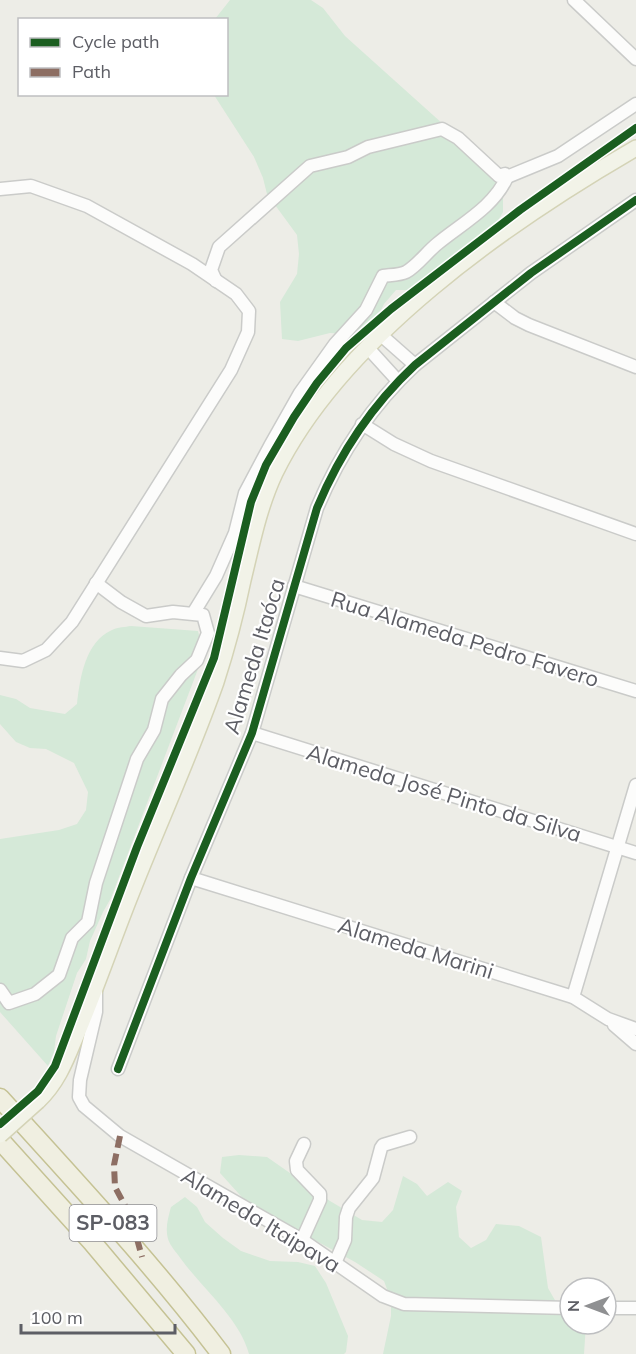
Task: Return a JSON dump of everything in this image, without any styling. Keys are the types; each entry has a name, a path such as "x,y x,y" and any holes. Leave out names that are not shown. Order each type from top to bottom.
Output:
{"highway":[{"name":"SP-083","path":"0,1098 110,1220 201,1327 221,1354"},
{"name":"SP-083","path":"0,1140 92,1242 186,1354"}],"main road":[{"path":"0,1135 50,1089 59,1076 216,682 236,612 258,515 267,491 303,426 337,382 368,348 431,288 530,214 636,148"}],"street":[{"path":"573,0 636,59"},
{"path":"194,612 216,576 235,533 245,493 270,446 300,393 335,344 366,310 383,276 406,272 437,243 463,225 484,206 503,186 507,177 558,156 636,104"},
{"path":"216,281 211,270 219,247 310,166 348,157 368,147 442,129 458,138 499,176 505,174 507,177"},
{"path":"0,189 31,186 87,206 192,264 236,294 249,311 248,332 231,370 72,622 46,650 23,661 0,658"},
{"name":"Alameda Itaóca","path":"118,1069 191,878 252,733 317,508 341,456 362,424 398,381 415,365 531,273 636,200"},
{"path":"494,302 515,318 529,325 636,367"},
{"path":"381,335 415,365"},
{"path":"368,348 398,381"},
{"path":"362,424 394,444 431,461 636,534"},
{"path":"0,990 9,1003 35,994 59,975 72,938 88,922 96,883 137,759 154,730 162,699 181,675 197,660 208,633 203,615 194,612 173,612 146,616 96,583"},
{"name":"Rua Alameda Pedro Favero","path":"294,586 636,691"},
{"name":"Alameda José Pinto da Silva","path":"252,733 636,853"},
{"path":"573,997 636,785"},
{"name":"Alameda Marini","path":"191,878 573,997 608,1019 636,1029"},
{"name":"Alameda Itaipava","path":"96,988 96,1012 80,1080 79,1097 84,1106 120,1136 302,1240 383,1296 404,1304 558,1308"},
{"path":"608,1019 636,1044"},
{"path":"335,1263 345,1240 346,1217 349,1208 373,1178 381,1148 383,1145 410,1137"},
{"path":"302,1240 320,1200 317,1190 297,1170 296,1166 304,1144"},
{"path":"618,1308 636,1308"}],"green space":[{"path":"230,0 311,0 323,8 345,36 483,160 498,179 503,193 503,212 495,226 445,270 415,290 396,290 384,304 377,318 363,328 349,334 330,333 298,341 282,339 280,302 297,274 299,254 297,235 267,194 254,157 215,96 228,96 228,18 216,18"},
{"path":"131,626 198,631 202,647 198,669 111,898 90,941 86,959 77,973 48,1066 0,1012 0,839 59,830 77,824 86,810 88,792 74,763 46,749 30,748 16,742 0,724 0,695 16,699 30,708 65,714 77,704 82,672 96,643 112,630"},
{"path":"239,1155 267,1157 330,1201 362,1220 382,1222 393,1210 403,1176 417,1184 427,1196 448,1182 462,1191 456,1207 459,1237 471,1248 486,1240 496,1224 519,1226 541,1237 548,1288 558,1302 558,1336 585,1336 584,1354 383,1354 391,1316 391,1300 384,1281 355,1262 248,1204 220,1173 222,1157"},
{"path":"185,1197 197,1207 205,1222 241,1251 270,1261 298,1262 315,1266 326,1283 348,1336 346,1352 344,1354 249,1354 238,1328 169,1242 167,1227 171,1207"}],"marked path":[{"path":"120,1136 114,1165 115,1187 131,1217 142,1257"}],"cycle path":[{"path":"0,1124 38,1091 55,1066 137,847 214,658 251,502 266,465 294,417 317,383 346,348 391,309 520,210 636,128"},
{"path":"118,1069 191,878 252,733 317,508 347,449 384,397 415,365 531,273 636,200"}]}
